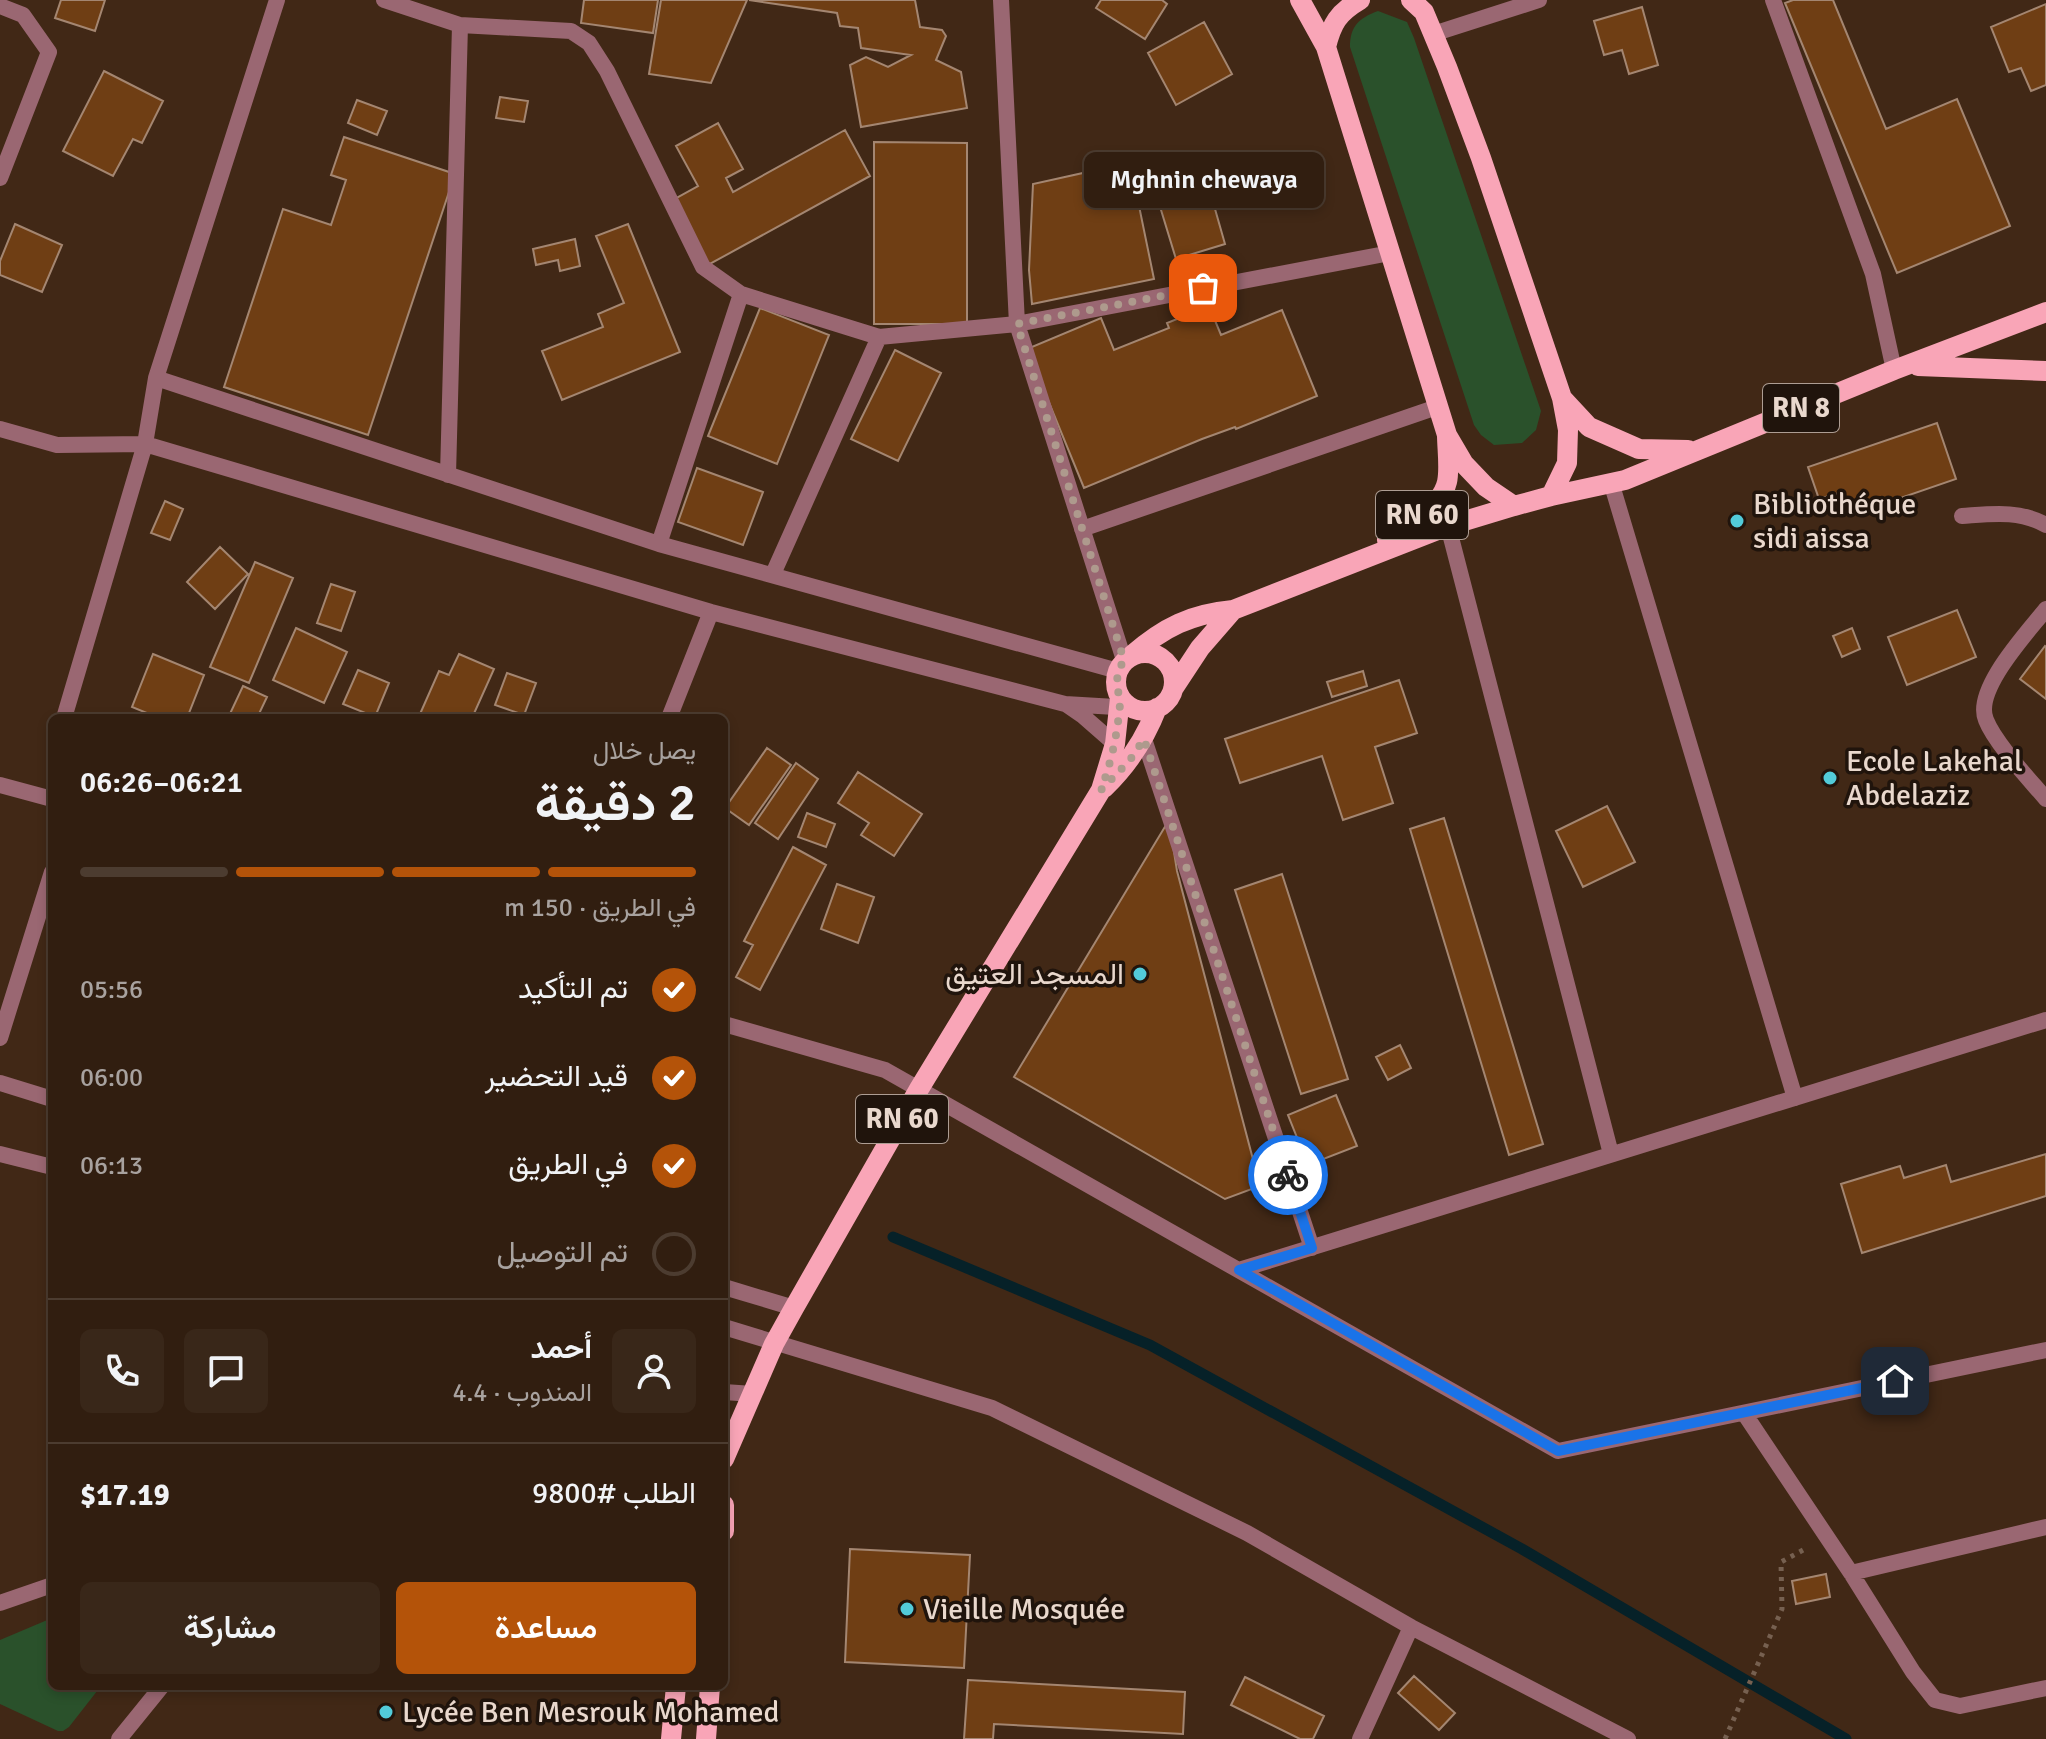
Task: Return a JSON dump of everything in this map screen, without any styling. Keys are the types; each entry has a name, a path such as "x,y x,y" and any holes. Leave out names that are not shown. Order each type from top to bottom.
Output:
{"main road":[{"path":"1300,0 1326,47 1437,407 1447,435 1464,464 1486,487 1514,506 1625,480 1696,450"},
{"path":"1326,47 1331,26 1345,9 1360,0"},
{"path":"1414,4 1433,34 1481,158 1562,398 1568,430 1567,463 1551,496"},
{"path":"1900,368 2046,312"},
{"name":"RN 8","path":"1562,398 1589,427 1639,449 1696,450 1900,368 2046,371"},
{"name":"RN 60","path":"1348,564 1407,528 1432,507 1447,483 1447,435"},
{"name":"RN 60","path":"1125,662 1149,640 1188,618 1233,610 1448,526 1514,506"},
{"name":"RN 60","path":"1173,689 1200,648 1233,610"},
{"path":"1146,652 1160,657 1170,668 1173,689 1157,708 1141,711 1124,705 1116,681 1125,662 1146,652"},
{"name":"RN 60","path":"1101,790 1124,705"},
{"name":"RN 60","path":"728,1450 774,1344 919,1089 1101,790 1123,768 1144,739 1157,708"},
{"path":"671,1739 676,1690"},
{"path":"706,1739 710,1690"}],"street":[{"path":"65,714 145,444 156,378 277,0"},
{"path":"384,0 460,25 571,31 589,43 607,71 703,267 741,294 879,337 1017,324 1390,253"},
{"path":"1001,0 1017,324 1125,662"},
{"path":"1433,34 1539,0"},
{"path":"1773,0 1873,274 1900,368"},
{"path":"0,6 23,15 49,52 0,178"},
{"path":"448,475 460,25"},
{"path":"659,544 741,294"},
{"path":"773,574 879,337"},
{"path":"156,378 659,544 1125,662"},
{"path":"1082,529 1437,407"},
{"path":"0,429 57,445 145,444 711,612 1065,704 1124,705"},
{"path":"1611,482 1795,1098"},
{"path":"1962,516 2008,513 2026,516 2046,525"},
{"path":"1448,526 1611,1154"},
{"path":"2046,609 1997,673 1986,699 1984,717 1994,735 2046,799"},
{"path":"671,714 711,612"},
{"path":"1065,704 1115,744"},
{"path":"1144,739 1312,1248"},
{"path":"0,785 48,798"},
{"path":"0,1038 48,885"},
{"path":"1239,1270 2046,1020"},
{"path":"728,1025 885,1070 1558,1451 2046,1350"},
{"path":"0,1083 48,1098"},
{"path":"0,1154 48,1166"},
{"path":"728,1288 794,1308"},
{"path":"728,1328 992,1408 1247,1533 1411,1627 1628,1739"},
{"path":"728,1392 753,1394"},
{"path":"1744,1413 1913,1672 1935,1700 1960,1706 2046,1688"},
{"path":"1851,1573 2046,1527"},
{"path":"0,1603 48,1586"},
{"path":"1360,1739 1411,1627"},
{"path":"119,1739 159,1690"}],"path":[{"path":"1725,1739 1782,1609 1781,1562 1827,1537"}],"green space":[{"path":"1378,11 1407,22 1414,38 1541,411 1536,430 1522,443 1494,445 1474,425 1350,47 1357,24"},
{"path":"48,1620 48,1690 98,1690 69,1727 58,1731 0,1704 0,1640"}],"building":[{"path":"61,0 105,0 95,31 55,18"},
{"path":"584,0 658,0 653,33 581,23"},
{"path":"661,0 747,0 711,83 649,74"},
{"path":"749,0 915,0 920,27 942,30 946,36 936,60 961,72 967,108 861,127 850,65 866,57 888,67 911,55 861,48 858,28 840,26 837,13"},
{"path":"1101,0 1162,0 1167,4 1145,39 1096,8"},
{"path":"1793,0 1833,0 1886,129 1957,99 2010,226 1897,273 1785,3"},
{"path":"2046,4 2046,85 2031,91 2021,68 2009,72 1991,27"},
{"path":"1642,7 1658,65 1629,74 1622,50 1604,55 1594,21"},
{"path":"1204,22 1232,74 1176,105 1148,53"},
{"path":"104,71 163,101 142,143 133,139 113,176 63,151"},
{"path":"500,97 528,101 524,122 496,118"},
{"path":"357,100 387,111 377,135 348,123"},
{"path":"718,123 743,169 726,178 733,192 845,130 870,176 708,265 673,200 698,186 676,146"},
{"path":"344,137 455,174 368,435 224,387 283,209 331,225 346,180 331,175"},
{"path":"874,142 967,143 967,324 874,324"},
{"path":"1131,167 1154,279 1032,304 1029,270 1033,184"},
{"path":"1191,176 1200,206 1213,202 1225,244 1176,259 1154,187"},
{"path":"15,224 62,245 42,292 0,275 0,261"},
{"path":"628,224 680,352 562,400 542,351 603,327 598,314 624,303 596,236"},
{"path":"575,239 580,266 560,271 558,260 536,265 533,249"},
{"path":"1209,306 1221,335 1282,310 1317,396 1084,488 1027,349 1101,318 1114,350 1169,328 1167,323"},
{"path":"760,308 829,335 777,464 708,436"},
{"path":"895,350 941,373 898,461 851,439"},
{"path":"1937,423 1956,479 1851,515 1842,492 1819,499 1808,467"},
{"path":"697,468 763,492 743,545 678,522"},
{"path":"165,501 183,509 170,540 151,533"},
{"path":"220,547 248,574 215,609 187,582"},
{"path":"255,562 293,578 249,683 210,667"},
{"path":"331,584 355,592 341,631 317,623"},
{"path":"1957,610 1976,657 1907,685 1888,637"},
{"path":"296,628 347,652 324,703 273,680"},
{"path":"1852,628 1860,649 1842,657 1833,636"},
{"path":"2046,647 2046,699 2020,679"},
{"path":"153,654 204,675 189,714 149,714 132,707"},
{"path":"459,654 494,669 474,714 420,714 439,671 449,675"},
{"path":"358,670 389,683 376,714 368,714 343,704"},
{"path":"1363,671 1367,686 1332,697 1327,682"},
{"path":"507,673 536,683 524,714 495,705"},
{"path":"1399,680 1417,733 1375,747 1393,803 1343,820 1322,756 1240,783 1225,739"},
{"path":"243,686 267,697 259,714 230,714"},
{"path":"767,748 791,765 749,825 728,810 728,804"},
{"path":"796,763 818,779 778,839 755,823"},
{"path":"858,772 922,814 894,856 861,835 869,823 838,803"},
{"path":"1607,806 1635,862 1583,887 1556,831"},
{"path":"807,813 835,824 826,847 798,837"},
{"path":"1444,818 1543,1144 1509,1155 1410,829"},
{"name":"المسجد العتيق","path":"1169,820 1177,871 1260,1186 1225,1199 1014,1077"},
{"path":"793,847 826,865 760,990 736,977 753,945 744,941"},
{"path":"1282,874 1348,1079 1301,1094 1235,890"},
{"path":"837,884 874,897 858,943 821,929"},
{"path":"1400,1045 1411,1068 1388,1080 1376,1057"},
{"path":"1336,1095 1357,1146 1308,1165 1288,1115"},
{"path":"2046,1154 2046,1196 1862,1253 1841,1184 1900,1166 1904,1178 1946,1165 1951,1182"},
{"name":"Vieille Mosquée","path":"850,1549 970,1555 964,1668 845,1662"},
{"path":"1826,1574 1830,1597 1796,1604 1792,1581"},
{"path":"1414,1676 1455,1713 1439,1730 1398,1693"},
{"path":"1245,1677 1324,1716 1313,1739 1300,1739 1231,1705"},
{"path":"968,1680 1185,1692 1183,1734 994,1724 993,1739 964,1739"}],"waterway":[{"path":"893,1237 1150,1345 1522,1549 1846,1739"}],"way so far":[{"path":"1203,288 1017,324 1124,660 1116,681 1120,698 1115,744 1101,790 1117,776 1144,739 1288,1175"}],"place":[{"name":"Mghnin chewaya","path":"1203,288"},
{"name":"Bibliothéque sidi aissa","path":"1737,521"},
{"name":"Ecole Lakehal Abdelaziz","path":"1830,778"},
{"name":"المسجد العتيق","path":"1140,974"},
{"name":"Vieille Mosquée","path":"907,1609"},
{"name":"Lycée Ben Mesrouk Mohamed","path":"386,1712"}],"route":[{"path":"1288,1175 1312,1248 1239,1270 1558,1451 1895,1381"}]}
